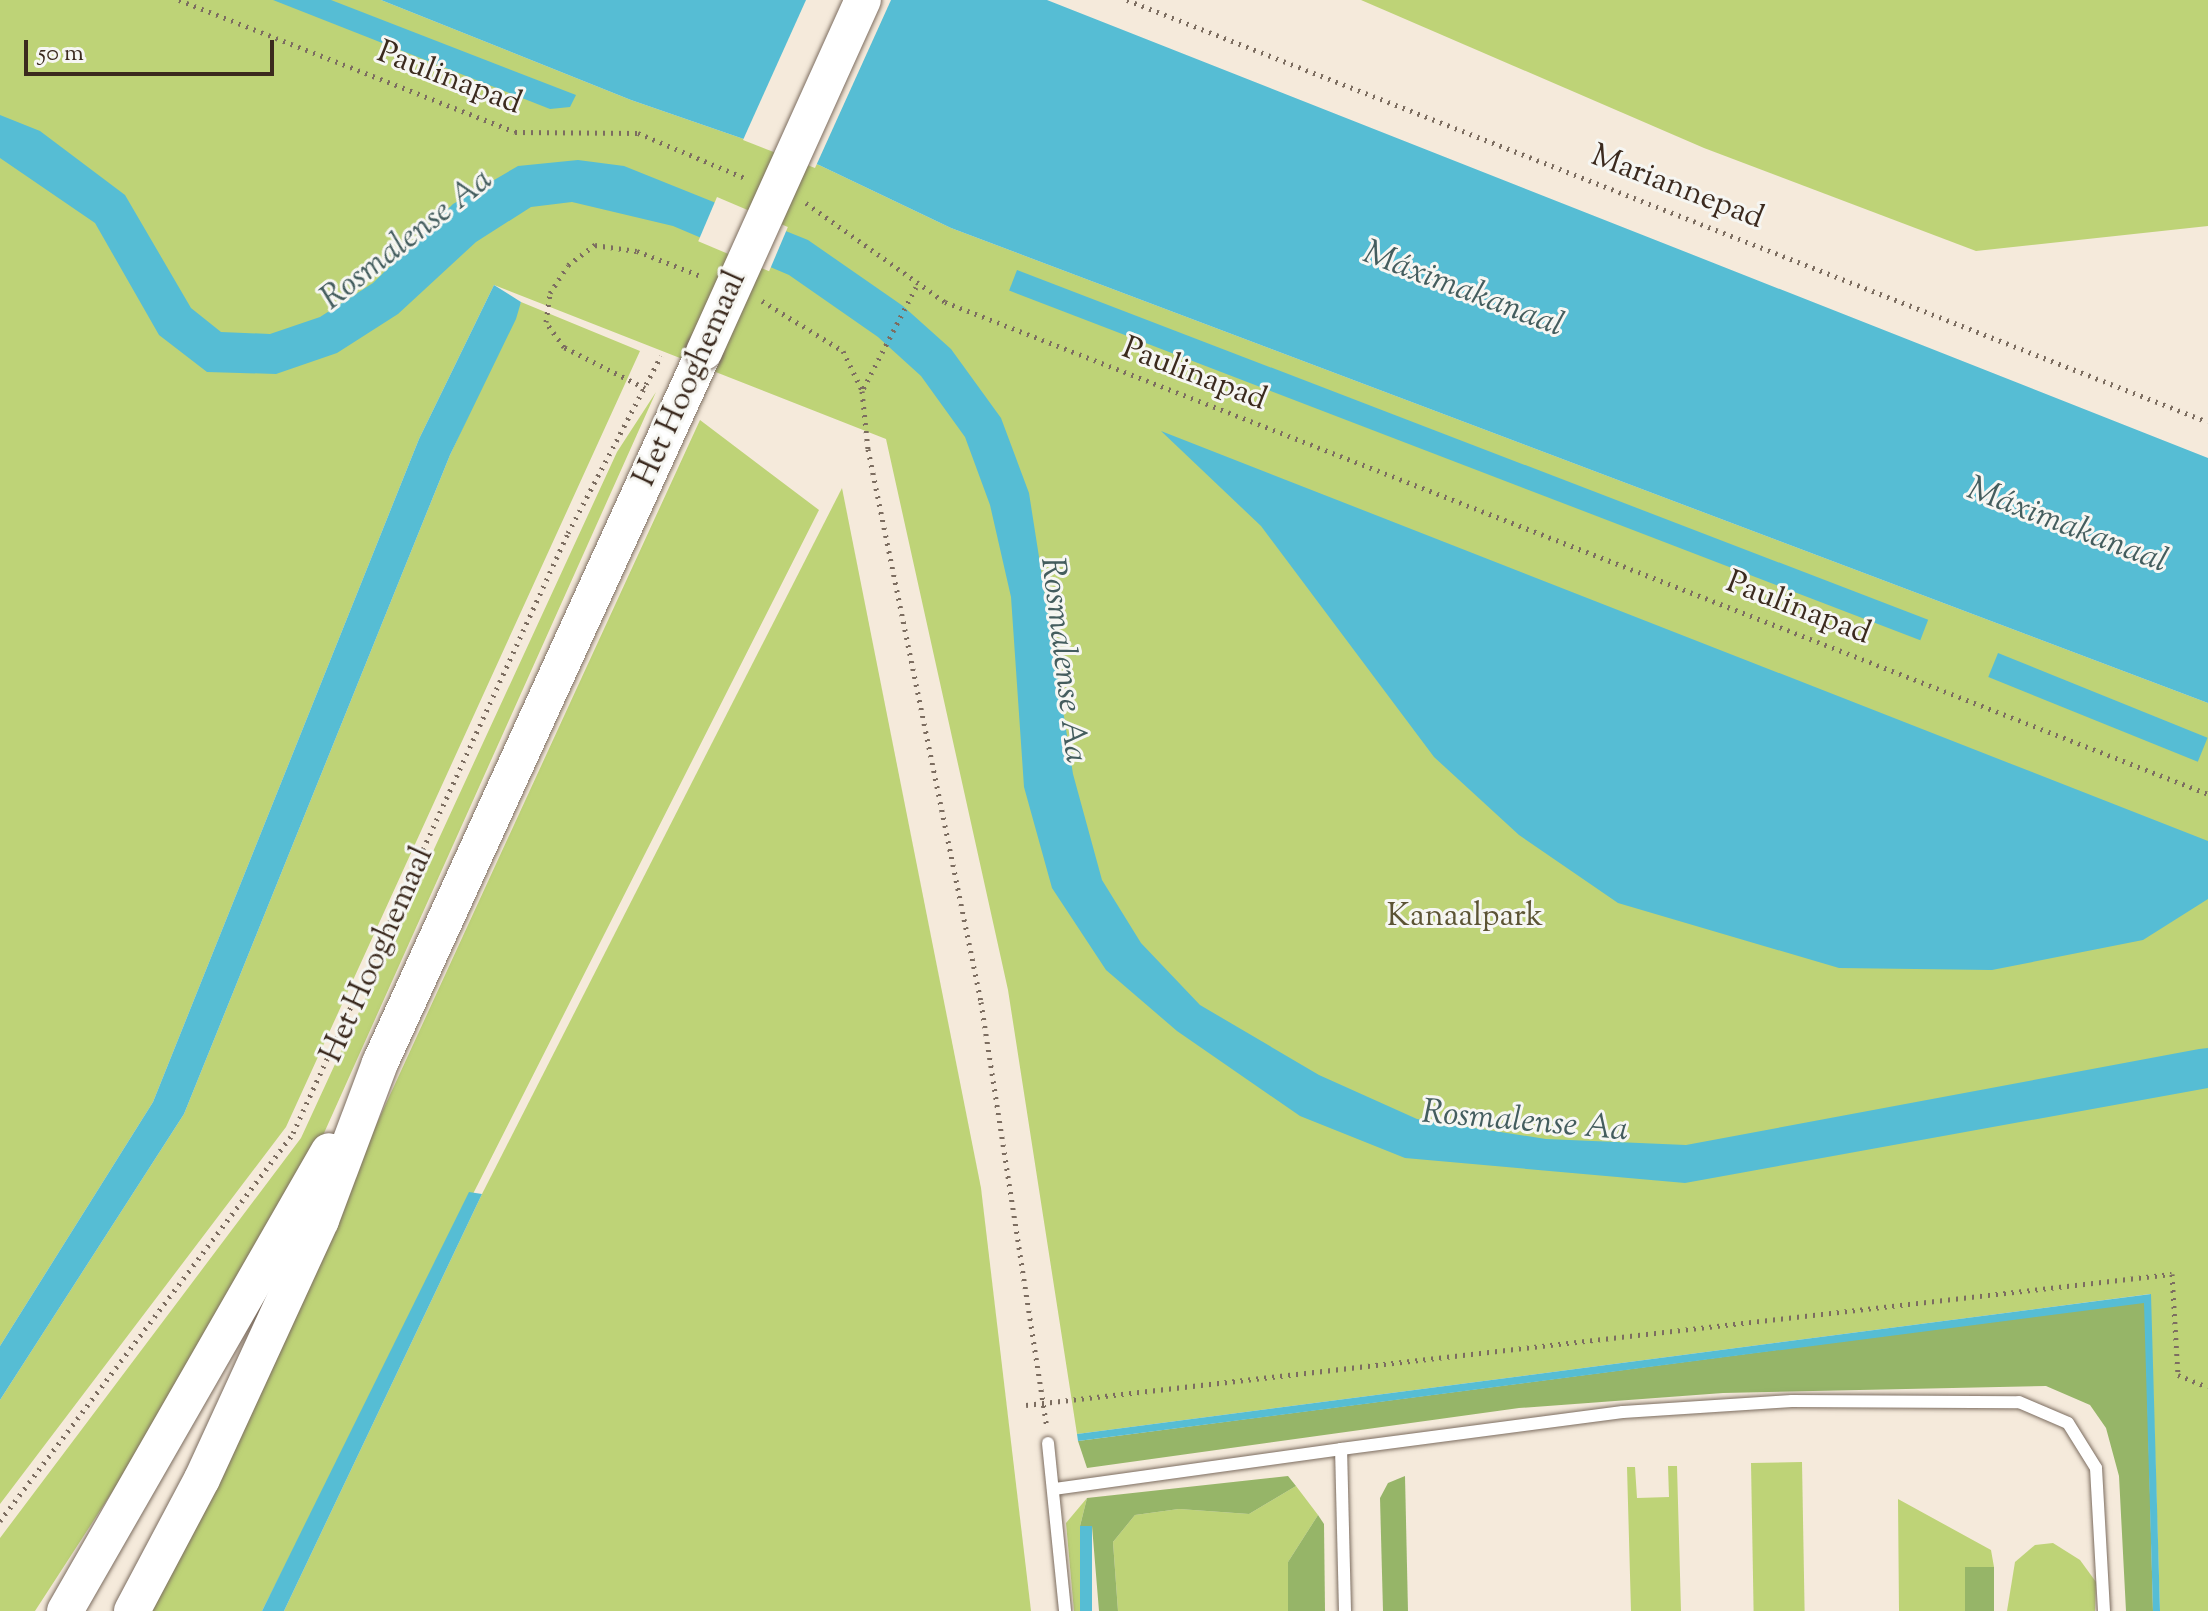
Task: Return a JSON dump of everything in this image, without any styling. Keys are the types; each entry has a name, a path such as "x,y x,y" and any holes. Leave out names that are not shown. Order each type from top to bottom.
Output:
{"street":[{"name":"Het Hooghemaal","path":"132,1611 202,1479 321,1220 380,1063 863,0"},
{"name":"Het Hooghemaal","path":"65,1611 380,1063"}],"lane":[{"path":"1054,1489 1623,1412 1792,1401 2019,1402 2068,1423 2096,1468 2104,1611"},
{"path":"1048,1443 1065,1611"},
{"path":"1341,1449 1345,1611"}],"path":[{"name":"Paulinapad","path":"179,0 515,132 638,133 762,185"},
{"name":"Mariannepad","path":"1127,0 2208,422"},
{"name":"Paulinapad","path":"790,196 838,223 916,287 2208,794"},
{"path":"916,287 862,391 868,449 981,1002 1048,1443"},
{"path":"564,347 645,388"},
{"name":"Het Hooghemaal","path":"0,1521 293,1133 574,520 664,350"},
{"path":"1026,1405 2172,1274 2178,1375 2208,1387"}],"green space":[{"name":"Kanaalpark","path":"0,0 381,0 631,100 819,165 951,228 2208,703 2208,1611 2160,1611 2150,1294 1077,1434 1008,990 886,439 494,285 419,439 153,1102 0,1346"},
{"path":"1361,0 2208,0 2208,226 1976,251 1704,148"},
{"path":"521,302 640,351 286,1127 0,1504 0,1400 184,1114 450,455"},
{"path":"656,392 316,1151 155,1426 35,1611 0,1611 0,1538 301,1138 617,452"},
{"path":"700,420 819,510 262,1611 143,1611 231,1441"},
{"path":"842,488 981,1188 1031,1611 284,1611 482,1194"},
{"path":"2145,1302 2153,1611 2126,1611 2119,1476 2106,1428 2090,1405 2046,1386 1723,1393 1519,1408 1087,1468 1078,1441"},
{"path":"1802,1462 1805,1611 1754,1611 1751,1463"},
{"path":"1668,1466 1677,1466 1681,1611 1631,1611 1627,1467 1635,1467 1637,1498 1669,1497"},
{"path":"1288,1476 1296,1486 1249,1514 1179,1509 1135,1515 1113,1542 1118,1611 1099,1611 1092,1526 1080,1526 1087,1498"},
{"path":"1405,1476 1408,1611 1383,1611 1380,1498 1388,1483"},
{"path":"1296,1486 1318,1515 1288,1562 1288,1611 1118,1611 1113,1542 1135,1515 1179,1509 1249,1514"},
{"path":"1087,1498 1080,1526 1088,1611 1074,1611 1066,1523"},
{"path":"1898,1499 1991,1550 1994,1567 1965,1568 1965,1611 1899,1611"},
{"path":"1318,1515 1324,1524 1325,1611 1288,1611 1288,1562"},
{"path":"2053,1543 2080,1560 2096,1582 2095,1611 2007,1611 2015,1562 2035,1545"},
{"path":"1965,1567 1994,1567 1994,1611 1965,1611"}],"water":[{"path":"273,0 331,0 576,95 570,107 550,109"},
{"name":"Máximakanaal","path":"381,0 1047,0 2208,458 2208,703 951,228 819,165 631,100"},
{"path":"0,115 40,131 125,195 191,308 221,332 270,334 320,317 373,283 453,204 518,166 578,160 624,166 808,240 903,306 951,349 1001,418 1029,493 1073,774 1102,880 1141,943 1200,1005 1319,1075 1417,1119 1546,1139 1686,1145 2208,1048 2208,1088 1685,1183 1405,1158 1300,1116 1177,1031 1106,970 1052,888 1024,787 1011,597 990,505 965,437 921,376 878,337 789,275 673,226 572,202 531,207 476,242 398,314 337,353 276,374 207,372 159,335 95,223 0,158"},
{"path":"1017,270 1928,620 1920,640 1009,291"},
{"path":"494,285 521,302 516,319 450,455 184,1114 0,1400 0,1346 153,1102 419,439"},
{"path":"1161,431 2208,841 2208,899 2143,940 1992,970 1839,968 1618,903 1519,835 1434,757 1261,526"},
{"path":"1998,653 2208,738 2198,762 1988,677"},
{"path":"469,1192 482,1194 284,1611 262,1611"},
{"path":"2151,1294 2160,1611 2153,1611 2144,1303 1078,1441 1077,1434"},
{"path":"1080,1526 1092,1526 1092,1611 1080,1611"}],"pier":[{"path":"806,0 891,0 815,168 743,140"},
{"path":"717,197 788,227 769,271 698,241"}],"water label":[{"name":"Rosmalense Aa","path":"407,240"},
{"name":"Rosmalense Aa","path":"1063,660"},
{"name":"Rosmalense Aa","path":"1525,1122"}]}
